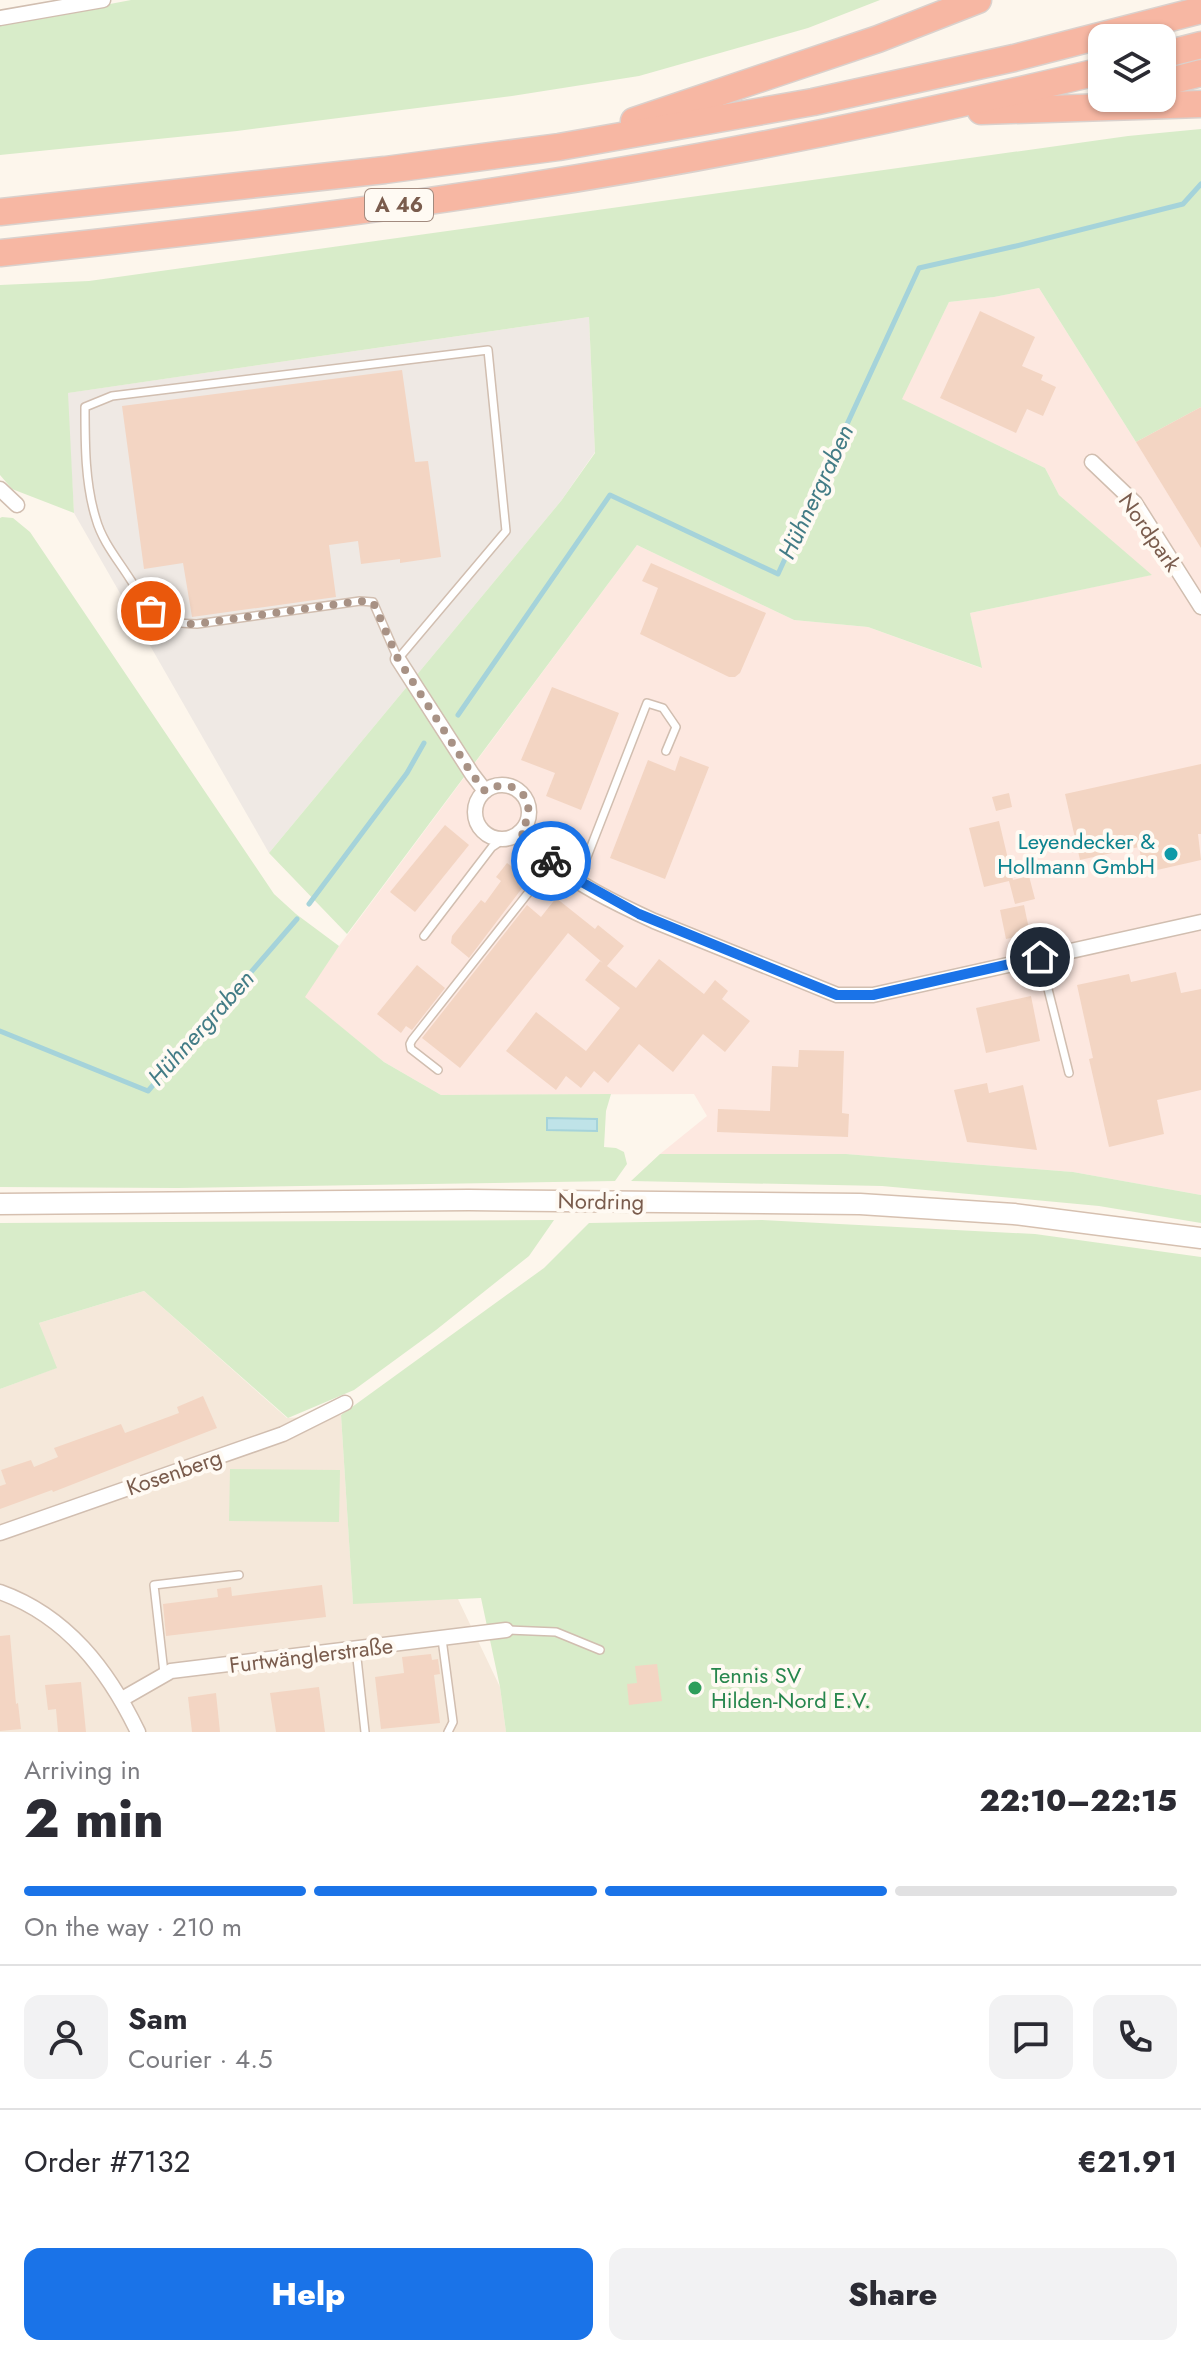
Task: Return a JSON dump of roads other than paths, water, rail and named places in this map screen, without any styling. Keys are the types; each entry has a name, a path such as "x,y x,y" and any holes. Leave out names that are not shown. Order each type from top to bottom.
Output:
{"highway":[{"path":"559,147 878,39 978,0"},
{"name":"A 46","path":"0,212 370,172 559,147 829,99 1014,58 1201,10"},
{"path":"1176,51 1201,45"},
{"path":"1176,79 1201,73"},
{"name":"A 46","path":"0,253 334,214 515,188 690,159 1088,74"},
{"path":"1058,108 1088,101"},
{"path":"911,114 1201,104"}],"main road":[{"name":"Nordring","path":"0,1204 622,1201 860,1204 1104,1224 1201,1238"}],"street":[{"path":"0,18 103,0"},
{"name":"Nordpark","path":"1092,462 1135,503 1201,607"},
{"path":"0,489 17,505"},
{"path":"398,659 485,791"},
{"path":"502,785 520,791 529,807 526,825 520,832 504,839 488,834 477,821 476,805 485,791 502,785"},
{"path":"520,832 552,863 625,907 837,995 873,995 1201,922"},
{"name":"Kosenberg","path":"0,1533 283,1434 345,1403"},
{"path":"0,1592 41,1612 65,1629 94,1658 122,1699 138,1732"},
{"name":"Furtwänglerstraße","path":"122,1699 171,1671 506,1630"}],"lane":[{"path":"488,350 506,531 398,659 373,602 360,601 197,624 174,624 151,611 103,537 96,519 86,464 85,407 112,396 488,350"},
{"path":"578,880 647,703 663,708 676,727 666,751"},
{"path":"424,936 492,847 504,839"},
{"path":"438,1070 411,1049 412,1040 552,863"},
{"path":"1040,957 1069,1073"},
{"path":"164,1675 154,1585 239,1575"},
{"path":"506,1630 556,1632 600,1650"},
{"path":"442,1639 453,1722 448,1732"},
{"path":"356,1649 365,1732"}],"water":[{"path":"547,1118 597,1119 597,1131 547,1130"}],"waterway":[{"name":"Hühnergraben","path":"458,715 610,495 778,574 919,268 1183,204 1201,184"},
{"name":"Hühnergraben","path":"309,904 407,773 424,743"},
{"name":"Hühnergraben","path":"0,1031 148,1091 297,919"}],"place":[{"name":"Leyendecker & Hollmann GmbH","path":"1171,854"},
{"name":"Tennis SV Hilden-Nord E.V.","path":"695,1688"}]}
